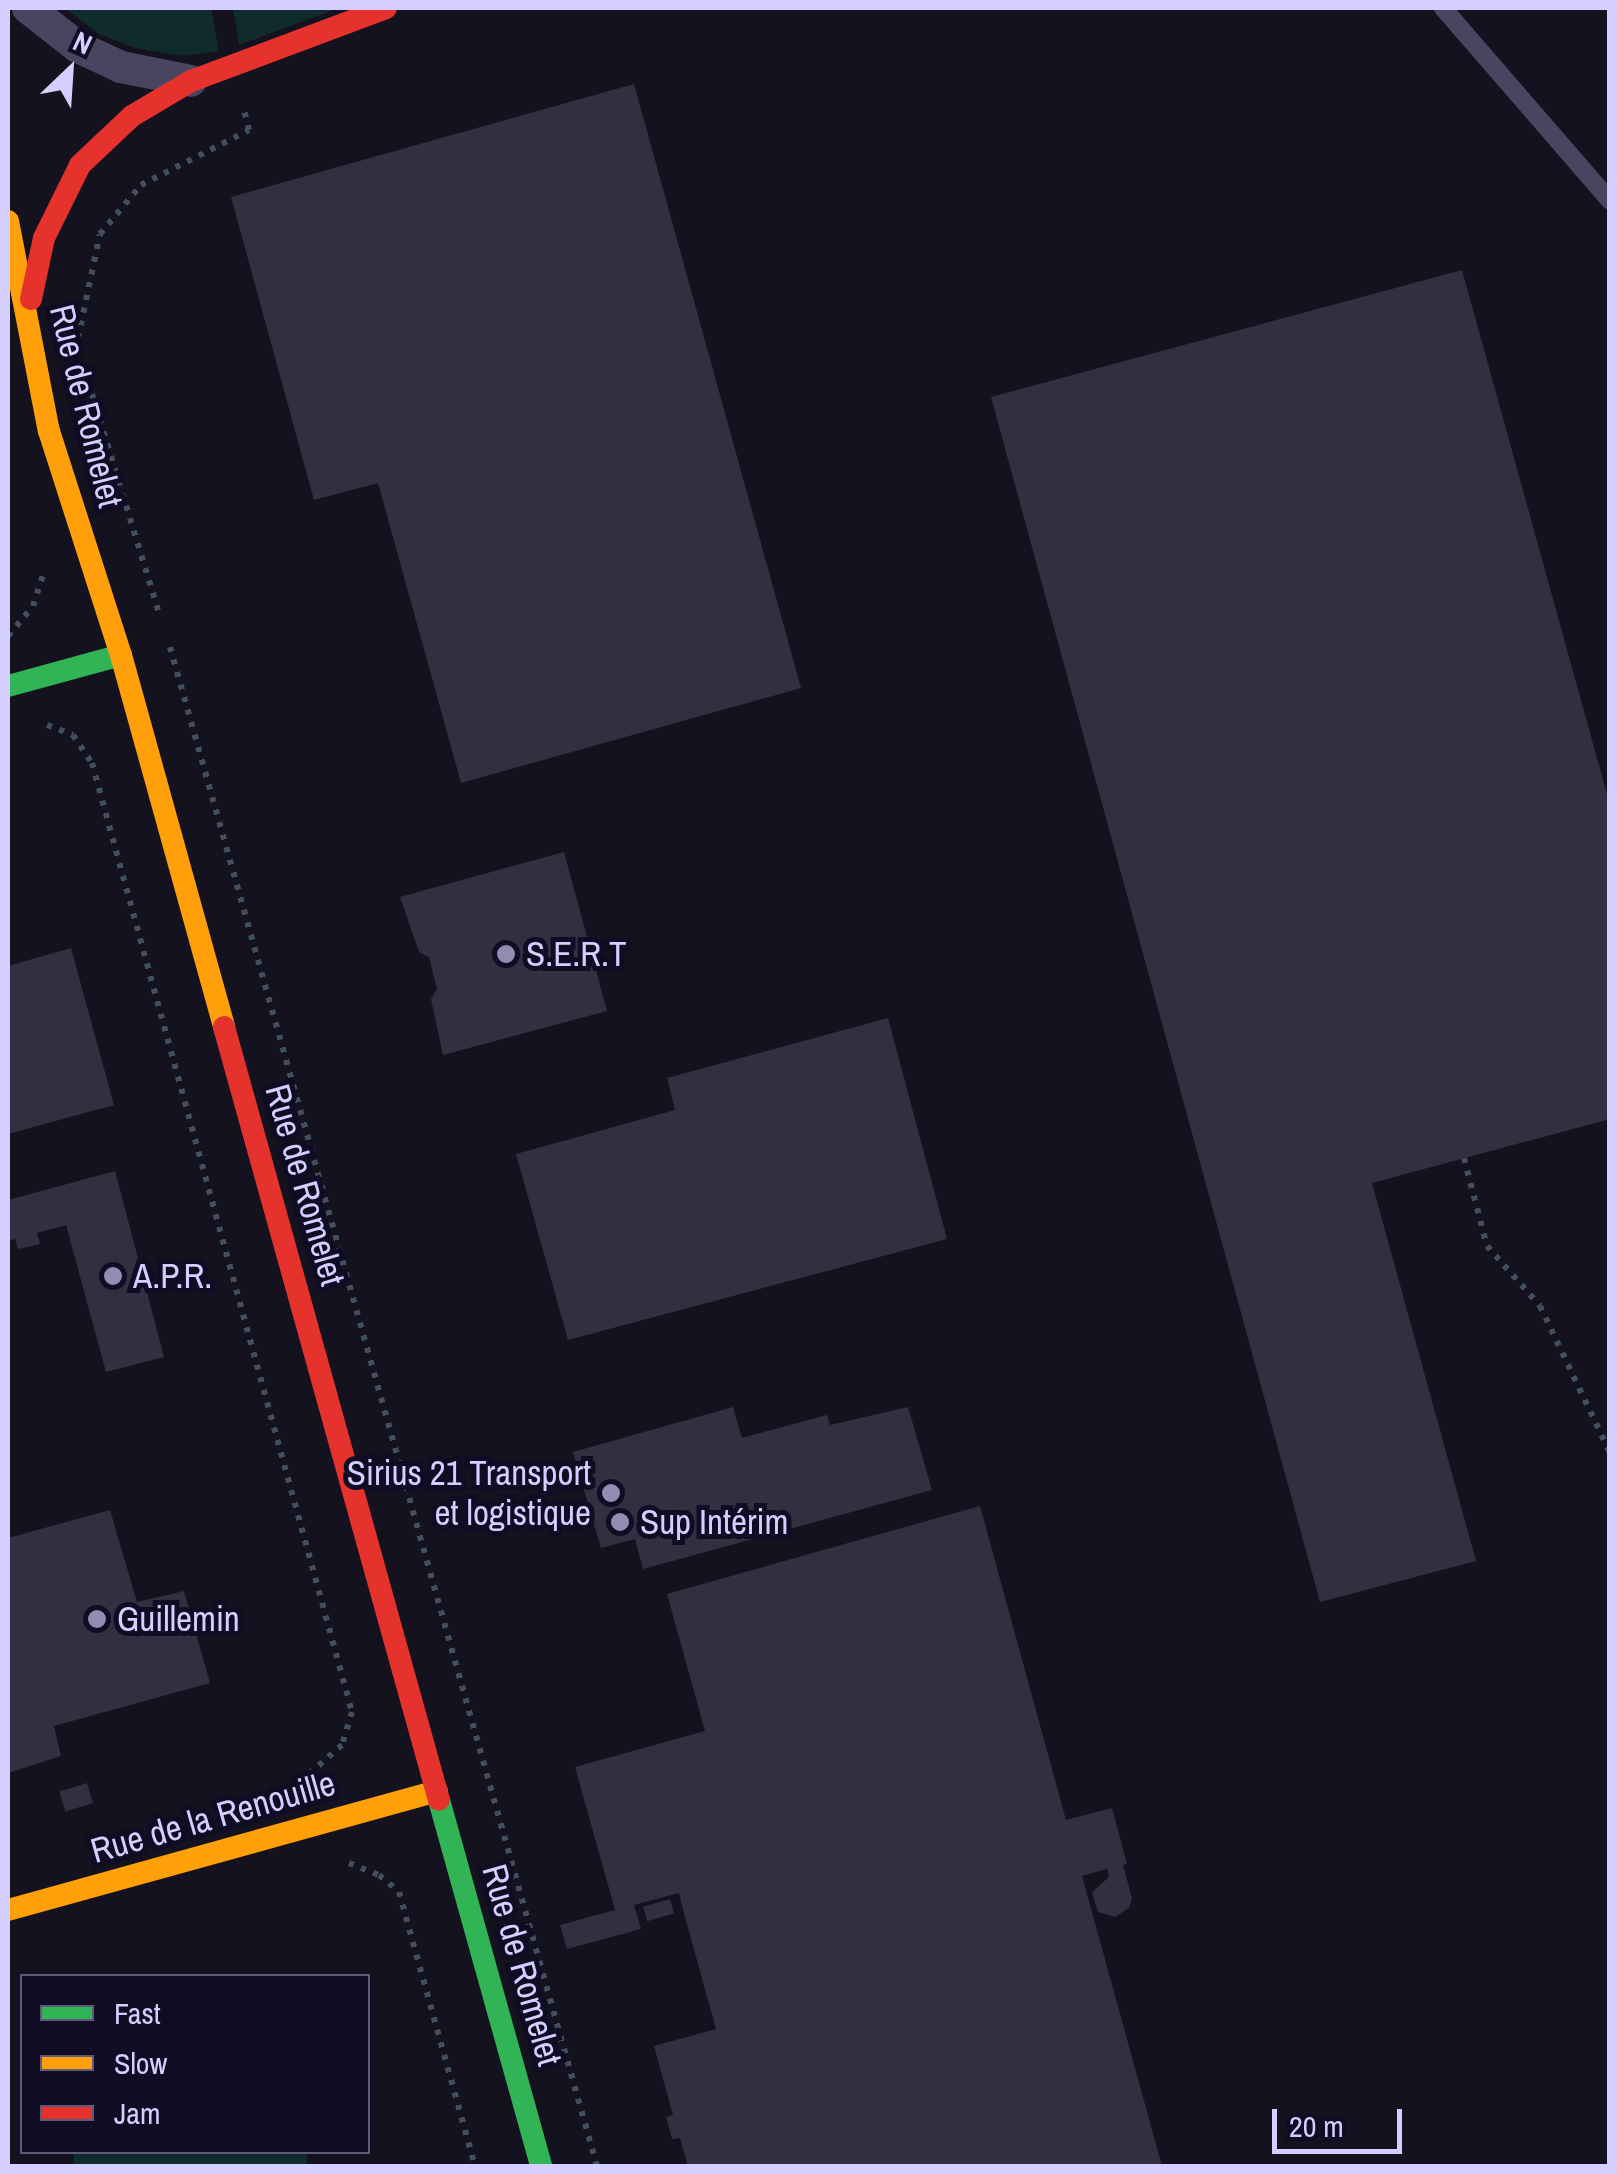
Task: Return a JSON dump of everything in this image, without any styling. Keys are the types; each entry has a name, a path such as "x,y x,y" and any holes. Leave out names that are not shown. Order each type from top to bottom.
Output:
{"street":[{"path":"28,8 78,47 120,67 191,81"},
{"path":"26,317 44,238 80,164 132,116 191,81 378,9"},
{"name":"Rue de Romelet","path":"8,221 49,431 121,655 541,2166"},
{"path":"8,686 121,655"},
{"name":"Rue de la Renouille","path":"8,1910 437,1790"}],"lane":[{"path":"1444,8 1610,201"}],"path":[{"path":"77,346 100,234 141,185 249,130 233,66"},
{"path":"88,383 162,621"},
{"path":"8,636 32,606 42,584 45,562"},
{"path":"168,639 598,2166"},
{"path":"29,723 73,736 92,763 352,1712 347,1737 332,1756 272,1797 278,1835"},
{"path":"1464,1158 1486,1246 1540,1306 1610,1454"},
{"path":"340,1862 379,1875 399,1892 475,2166"}],"green space":[{"path":"65,8 211,8 219,51 182,56 135,48 97,33"},
{"path":"233,8 339,8 239,45"},
{"path":"74,2154 307,2154 307,2166 74,2166"}],"building":[{"path":"634,84 801,688 461,783 378,483 314,500 231,197"},
{"path":"1462,270 1610,805 1610,1119 1372,1183 1476,1561 1320,1602 991,397"},
{"name":"S.E.R.T","path":"564,852 607,1011 443,1055 431,999 437,989 429,957 419,952 400,897"},
{"path":"71,948 114,1105 8,1134 8,966"},
{"path":"888,1018 947,1239 568,1340 516,1154 675,1110 667,1078"},
{"path":"115,1171 164,1357 106,1372 66,1225 37,1233 40,1244 18,1249 15,1239 8,1241 8,1200"},
{"path":"733,1407 742,1438 827,1415 830,1425 908,1407 932,1490 643,1569 635,1539 601,1548 573,1452"},
{"path":"980,1506 1066,1820 1112,1808 1127,1864 1123,1865 1132,1898 1129,1908 1115,1917 1098,1912 1092,1892 1109,1877 1107,1869 1082,1876 1162,2166 688,2166 680,2138 672,2139 666,2117 673,2115 654,2046 716,2029 679,1893 634,1905 641,1929 567,1949 560,1925 615,1910 575,1767 705,1731 667,1594"},
{"path":"110,1510 137,1602 184,1591 210,1683 54,1726 61,1756 8,1773 8,1538"},
{"path":"87,1783 93,1803 65,1812 59,1791"},
{"path":"670,1899 674,1913 647,1921 643,1907"}],"traffic: fast":[{"path":"8,686 121,655"},
{"path":"439,1800 541,2166"}],"traffic: slow":[{"path":"8,221 49,431 121,655 224,1027"},
{"path":"8,1910 437,1791"}],"traffic: jam":[{"path":"31,299 44,238 80,165 132,116 191,81 386,8"},
{"path":"224,1027 439,1800"}],"place":[{"name":"S.E.R.T","path":"506,954"},
{"name":"A.P.R.","path":"113,1276"},
{"name":"Sirius 21 Transport et logistique","path":"611,1493"},
{"name":"Sup Intérim","path":"620,1522"},
{"name":"Guillemin","path":"97,1619"}]}
